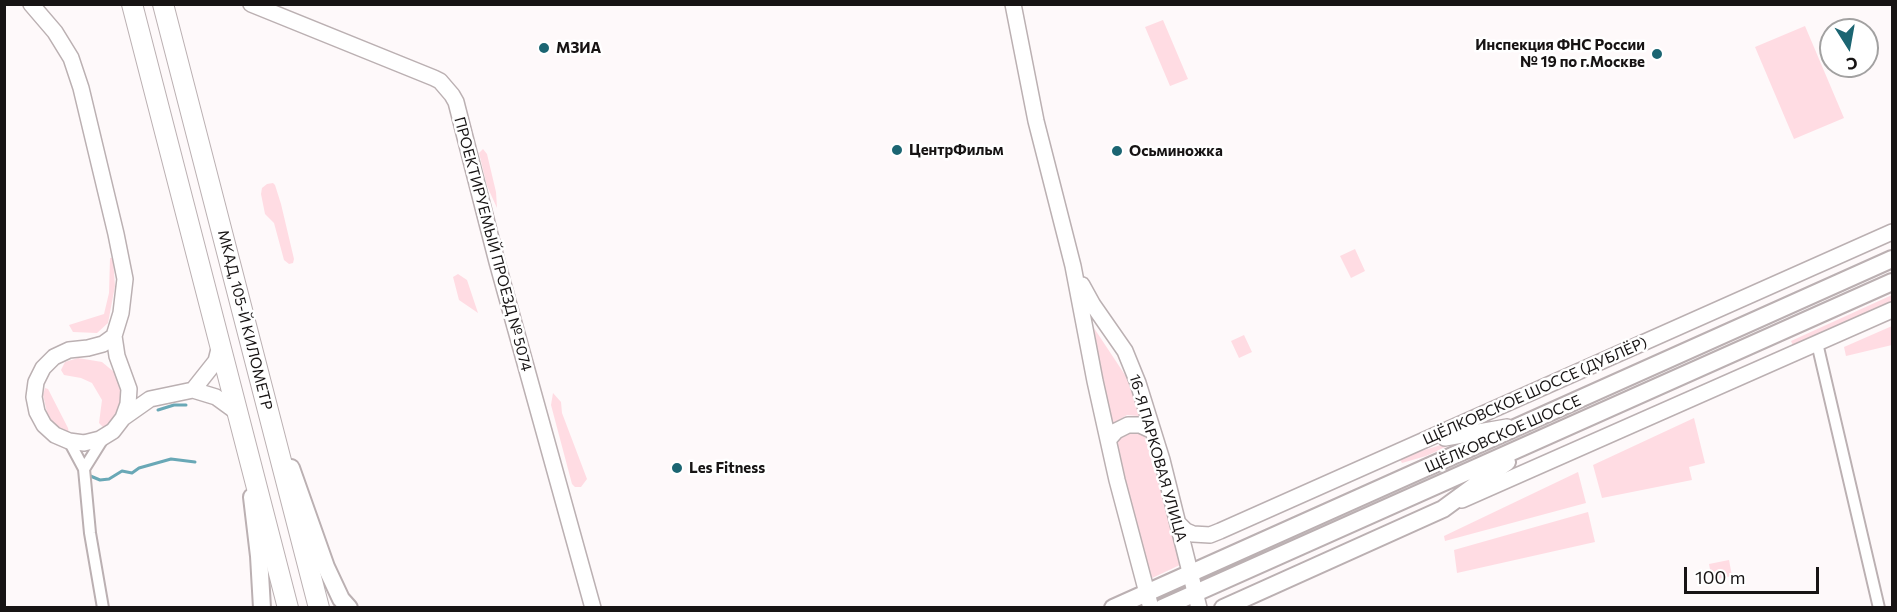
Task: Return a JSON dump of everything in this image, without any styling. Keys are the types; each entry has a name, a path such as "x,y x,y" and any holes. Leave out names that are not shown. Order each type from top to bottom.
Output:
{"highway":[{"name":"МКАД, 105-Й КИЛОМЕТР","path":"132,4 288,608"},
{"name":"МКАД, 105-Й КИЛОМЕТР","path":"163,4 319,608"}],"main road":[{"name":"ЩЁЛКОВСКОЕ ШОССЕ","path":"1113,608 1149,600 1191,573 1893,259"},
{"name":"ЩЁЛКОВСКОЕ ШОССЕ","path":"1162,608 1197,600 1533,442 1888,285"},
{"path":"260,379 326,567 341,598 349,608"},
{"path":"1223,608 1443,509 1533,442"},
{"path":"246,446 259,556 262,608"}],"street":[{"path":"32,4 55,32 71,58 81,88 116,234 124,279 121,313 114,336 117,356 129,389 128,404 123,418"},
{"name":"ПРОЕКТИРУЕМЫЙ ПРОЕЗД № 5074","path":"251,4 434,78 440,81 456,102 496,262 593,608"},
{"name":"16-Я ПАРКОВАЯ УЛИЦА","path":"1013,4 1036,121 1073,266 1095,381 1149,600"},
{"name":"ЩЁЛКОВСКОЕ ШОССЕ (ДУБЛЁР)","path":"1178,524 1193,534 1210,535 1893,232"},
{"path":"1869,269 1893,251"},
{"name":"16-Я ПАРКОВАЯ УЛИЦА","path":"1073,266 1092,305 1125,351 1153,431 1197,600"},
{"path":"1443,509 1893,310"},
{"path":"114,336 103,344 69,350 54,357 43,368 36,382 34,397 37,412 44,425 55,435 69,441 84,443 104,437 113,431 123,418 150,399 193,390 216,397 238,412"},
{"path":"1817,343 1879,608"},
{"path":"193,390 216,360 220,345"},
{"path":"88,348 108,357 123,372"},
{"path":"129,389 150,399"},
{"path":"1415,445 1450,436 1525,424"},
{"path":"1109,440 1116,431 1128,425 1140,425 1153,431"},
{"path":"84,469 104,437"},
{"path":"69,441 84,469 90,533 103,608"}],"shaded area":[{"path":"1163,20 1188,79 1170,86 1145,27"},
{"path":"1805,26 1819,59 1819,78 1827,78 1844,118 1794,139 1755,47"},
{"path":"483,149 487,154 496,192 497,208 487,186 479,153"},
{"path":"273,183 281,204 294,259 293,263 289,264 284,260 274,223 265,214 261,194 262,188"},
{"path":"1355,249 1365,271 1351,278 1340,256"},
{"path":"110,258 113,258 115,286 108,323 97,333 73,332 69,325 104,314 109,293"},
{"path":"458,274 467,280 478,313 459,300 453,277"},
{"path":"1892,295 1892,304 1794,348 1791,341"},
{"path":"1892,326 1892,345 1846,356 1844,347"},
{"path":"1094,328 1127,378 1144,419 1127,415 1110,425"},
{"path":"1244,335 1252,352 1239,358 1231,341"},
{"path":"78,358 102,362 114,372 121,384 123,405 113,424 104,428 99,423 102,400 92,383 64,375 61,370 65,362"},
{"path":"45,388 48,389 69,433 61,431 48,417 43,395"},
{"path":"553,393 561,402 562,413 587,479 581,487 575,487 572,484 551,405"},
{"path":"1694,418 1705,463 1689,467 1692,480 1602,498 1593,465"},
{"path":"1136,431 1144,434 1182,564 1150,579 1116,445 1128,432"},
{"path":"1447,443 1446,447 1426,456 1402,463 1399,458"},
{"path":"1578,472 1586,503 1445,541 1444,536"},
{"path":"1588,512 1595,542 1457,573 1454,550"},
{"path":"1729,560 1732,576 1712,580 1709,564"}],"waterway":[{"path":"158,410 174,405 186,405"},
{"path":"88,475 100,480 109,479 122,471 132,473 139,468 171,459 195,462"}],"place":[{"name":"МЗИА","path":"544,48"},
{"name":"Инспекция ФНС России № 19 по г.Москве","path":"1657,54"},
{"name":"ЦентрФильм","path":"897,150"},
{"name":"Осьминожка","path":"1117,151"},
{"name":"Les Fitness","path":"677,468"}]}
